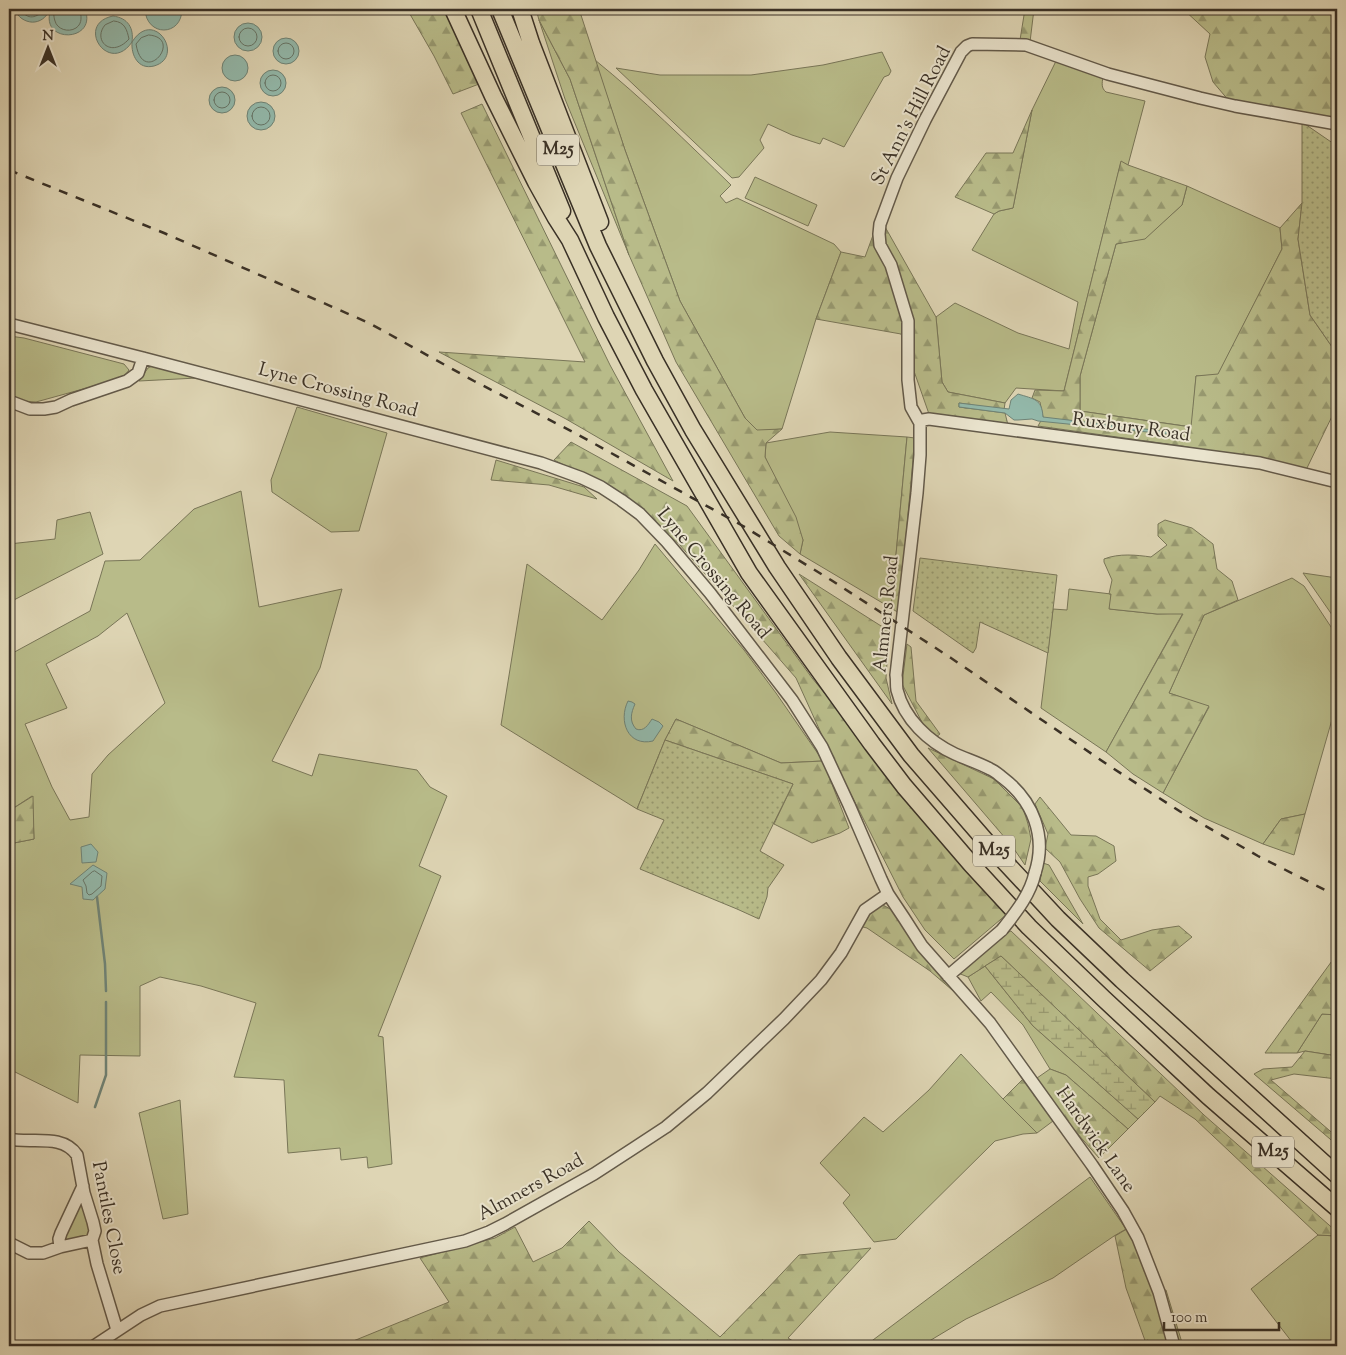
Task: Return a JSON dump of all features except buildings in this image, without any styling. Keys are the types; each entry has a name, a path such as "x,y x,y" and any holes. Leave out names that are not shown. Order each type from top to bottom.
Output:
{"highway":[{"path":"453,9 536,182 570,240"},
{"name":"M25","path":"479,9 561,208 570,240 606,317 644,390 749,573 904,786 977,871 1029,927 1102,998 1208,1096 1337,1208"},
{"name":"M25","path":"500,9 598,246 655,361 693,430 772,560 839,658 911,754 991,847 1058,919 1136,993 1337,1175"},
{"path":"520,9 531,43 607,240 620,289"}],"street":[{"name":"St Ann's Hill Road","path":"920,423 911,407 908,380 908,321 892,265 880,244 880,224 897,178 925,120 961,52 967,46 980,43 1026,45 1108,74 1200,98 1337,124"},
{"name":"Lyne Crossing Road","path":"9,324 541,463 582,478 621,500 640,514 667,542 710,593 812,729 833,769 888,894 922,946 948,976"},
{"path":"9,401 30,409 44,409 56,406 126,381 138,373 144,358"},
{"name":"Ruxbury Road","path":"920,423 923,420 929,419 1260,463 1337,482"},
{"name":"Almners Road","path":"920,423 917,491 896,675 897,690 914,724 930,740 953,753 992,769 1013,786 1030,807 1036,821 1039,855 1033,883 1024,902 1002,930 948,976"},
{"name":"Almners Road","path":"94,1346 141,1314 160,1306 465,1241 513,1220 594,1174 666,1127 707,1093 821,980 841,953 866,910 888,894"},
{"name":"Hardwick Lane","path":"948,976 990,1023 1123,1211 1138,1238 1159,1292 1174,1346"},
{"name":"Pantiles Close","path":"9,1139 28,1142 62,1143 77,1154 83,1186 94,1222 95,1231 92,1240 97,1264 117,1330"},
{"path":"60,1247 59,1239 83,1186"},
{"path":"9,1243 29,1253 43,1254 60,1247 92,1240"}],"green space":[{"path":"407,9 444,9 479,84 453,94"},
{"path":"536,9 579,9 625,150 680,301 745,418 757,430 782,429 766,443 765,457 796,517 803,540 800,554 779,536 676,362 629,255 570,79 539,20"},
{"path":"1025,9 1034,9 1030,42 1020,40"},
{"path":"1183,9 1337,9 1337,120 1230,102 1213,82 1205,57 1210,34"},
{"path":"539,20 570,79 629,255 565,99"},
{"path":"882,52 891,71 889,75 884,77 844,147 823,138 820,144 792,135 768,124 760,140 764,148 739,177 732,178 616,68 660,75 751,75 823,65"},
{"path":"1057,59 1103,77 1102,83 1106,92 1145,101 1128,165 1121,162 1064,391 1016,388 1005,403 948,392 942,382 936,317 955,303 1018,333 1069,349 1078,302 972,250 994,214 1013,208 1032,110"},
{"path":"595,60 648,105 731,185 720,196 726,203 737,198 834,244 841,252 816,319 782,429 757,431 745,418 680,301 625,150"},
{"path":"482,104 610,365 673,481 566,419 439,352 585,362 461,113"},
{"path":"1032,110 1013,208 994,214 955,197 986,153 1013,153"},
{"path":"1302,122 1337,146 1337,354 1310,315 1298,239 1302,203"},
{"path":"1121,161 1187,186 1182,205 1145,239 1116,244 1080,376 1080,411 1191,427 1196,376 1218,374 1282,249 1280,228 1302,203 1298,239 1310,315 1337,354 1337,406 1306,470 1182,446 1038,426 1043,417 1040,402 1032,398 1035,390 1064,391"},
{"path":"755,177 817,205 808,226 745,198"},
{"path":"1187,186 1280,228 1282,249 1218,375 1196,376 1192,427 1080,411 1080,376 1116,244 1145,238 1182,205"},
{"path":"883,208 884,225 936,317 942,382 948,392 1005,403 1004,410 959,403 959,407 1005,413 1008,425 929,414 901,334 816,319 841,252 865,257"},
{"path":"9,336 24,338 124,364 129,370 123,378 36,402 23,401 9,395"},
{"path":"152,366 197,378 139,381 148,368"},
{"path":"297,407 387,433 359,531 331,532 272,492 271,480"},
{"path":"830,432 907,437 891,608 800,554 803,540 765,457 766,443"},
{"path":"907,437 915,438 899,613 891,608"},
{"path":"571,442 687,506 812,678 1007,914 954,959 925,930 903,897 830,753 796,678 679,544 616,491 554,460"},
{"path":"496,460 584,487 597,499 549,485 491,480"},
{"path":"241,491 259,607 342,589 320,668 272,761 312,776 319,754 417,770 430,787 447,796 419,866 441,876 378,1036 383,1037 392,1164 368,1168 367,1157 341,1160 340,1148 288,1153 284,1080 234,1077 256,1003 201,986 160,977 140,986 140,1056 80,1055 78,1103 9,1069 9,844 34,839 32,796 9,811 9,655 90,611 105,561 140,560 194,509","holes":["127,613 165,703 108,755 92,774 89,817 70,820 52,787 25,724 67,708 46,664 98,636"]},
{"path":"90,512 103,554 10,602 9,544 55,539 57,520"},
{"path":"1165,520 1192,528 1213,544 1217,569 1232,581 1238,600 1204,615 1169,693 1209,706 1163,793 1133,774 1106,752 1183,614 1157,614 1109,609 1111,594 1109,594 1112,580 1104,559 1122,555 1151,557 1167,545 1158,536 1158,524"},
{"path":"655,544 744,650 823,761 781,763 676,719 665,740 637,809 501,725 527,564 602,620 639,570"},
{"path":"920,558 1057,575 1048,653 980,622 976,648 973,653 913,611"},
{"path":"1303,573 1337,578 1337,622"},
{"path":"799,574 889,631 886,678 892,704"},
{"path":"1292,578 1304,586 1337,636 1337,702 1305,814 1281,819 1263,844 1204,818 1163,793 1209,707 1169,693 1204,615"},
{"path":"1069,589 1111,594 1110,609 1157,614 1183,613 1106,752 1041,708 1053,609 1067,610"},
{"path":"907,644 911,647 916,701 940,734 936,737 924,726 902,684"},
{"path":"676,719 781,763 823,761 849,828 812,843 774,824 793,784 665,740"},
{"path":"665,740 793,784 760,851 784,865 768,888 767,897 759,919 640,869 664,820 637,809"},
{"path":"928,748 994,779 1023,808 1031,839 1025,865 1012,846"},
{"path":"33,796 34,839 9,844 9,811"},
{"path":"1040,797 1071,835 1096,836 1114,846 1116,861 1098,874 1088,877 1088,886 1100,919 1121,940 1152,930 1179,926 1192,937 1150,971 1099,928 1080,899 1060,862 1045,848 1048,834 1035,804"},
{"path":"1305,814 1294,855 1263,844 1281,819"},
{"path":"1043,863 1049,865 1083,924 1040,881"},
{"path":"883,905 892,910 914,942 959,996 930,971 867,928 859,926 874,908"},
{"path":"1011,931 1204,1115 1337,1232 1337,1236 1318,1235 1195,1119 1160,1096 1155,1102 1001,956 968,977 958,973 1006,933"},
{"path":"1337,954 1337,1015 1322,1014 1297,1053 1265,1053"},
{"path":"1001,956 1155,1102 1138,1119 1033,1026 985,966"},
{"path":"985,966 1033,1026 1138,1119 1128,1129 1066,1075 1050,1069 1023,1025 991,992 981,1001 968,977"},
{"path":"1322,1014 1337,1015 1337,1056 1305,1051 1297,1053"},
{"path":"1305,1051 1337,1056 1337,1079 1294,1074 1271,1080 1337,1137 1337,1145 1254,1074 1263,1069 1292,1067"},
{"path":"961,1054 1037,1133 1023,1134 995,1141 896,1239 874,1242 843,1203 850,1195 820,1163 864,1117 883,1132 929,1090"},
{"path":"1050,1069 1066,1075 1128,1129 1099,1158 1061,1115 1037,1133 1003,1099 1023,1079 1037,1078"},
{"path":"180,1100 188,1214 163,1219 139,1113"},
{"path":"1090,1177 1126,1229 1053,1278 966,1319 921,1346 865,1346"},
{"path":"81,1195 92,1227 88,1236 65,1240 63,1236"},
{"path":"589,1221 619,1252 720,1337 799,1255 871,1248 788,1338 801,1346 341,1346 449,1302 420,1258 495,1238 515,1227 533,1262 562,1248"},
{"path":"1132,1226 1159,1292 1166,1290 1183,1346 1147,1346 1126,1288 1115,1236"},
{"path":"1318,1235 1337,1236 1337,1346 1295,1346 1251,1289"}],"water":[{"path":"14,9 50,9 43,19 32,22 22,19"},
{"path":"51,9 85,9 87,20 83,28 77,33 68,35 59,33 53,29 49,20"},
{"path":"145,9 182,9 176,25 171,29 164,30 157,29 151,25"},
{"path":"113,16 126,21 132,32 132,42 123,51 114,53 106,51 99,45 96,37 96,28 102,21"},
{"path":"248,23 258,27 262,37 258,47 248,51 238,47 234,37 238,27"},
{"path":"149,30 157,32 167,45 167,54 163,61 154,66 144,66 134,56 132,42 141,33"},
{"path":"286,38 295,42 299,51 295,60 286,64 277,60 273,51 277,42"},
{"path":"235,55 244,59 248,68 244,77 235,81 226,77 222,68 226,59"},
{"path":"273,70 282,74 286,83 282,92 273,96 264,92 260,83 264,74"},
{"path":"222,87 231,91 235,100 231,109 222,113 213,109 209,100 213,91"},
{"path":"261,102 271,106 275,116 271,126 261,130 251,126 247,116 251,106"},
{"path":"1018,394 1039,403 1043,417 1179,433 1177,435 1032,419 1014,420 1005,413 959,407 959,403 1009,409 1011,400"},
{"path":"628,701 635,704 631,717 636,729 644,729 652,719 663,726 653,741 644,742 637,740 627,731 624,717"},
{"path":"91,844 98,852 96,862 82,863 81,847"},
{"path":"93,865 107,873 105,889 93,900 83,899 82,887 70,884"}],"waterway":[{"path":"97,897 105,964 106,991"},
{"path":"95,1107 106,1075 106,1002"}],"railway":[{"path":"9,170 164,233 369,323 474,381 575,433 743,526 831,580 1181,812 1258,856 1337,896"}]}
